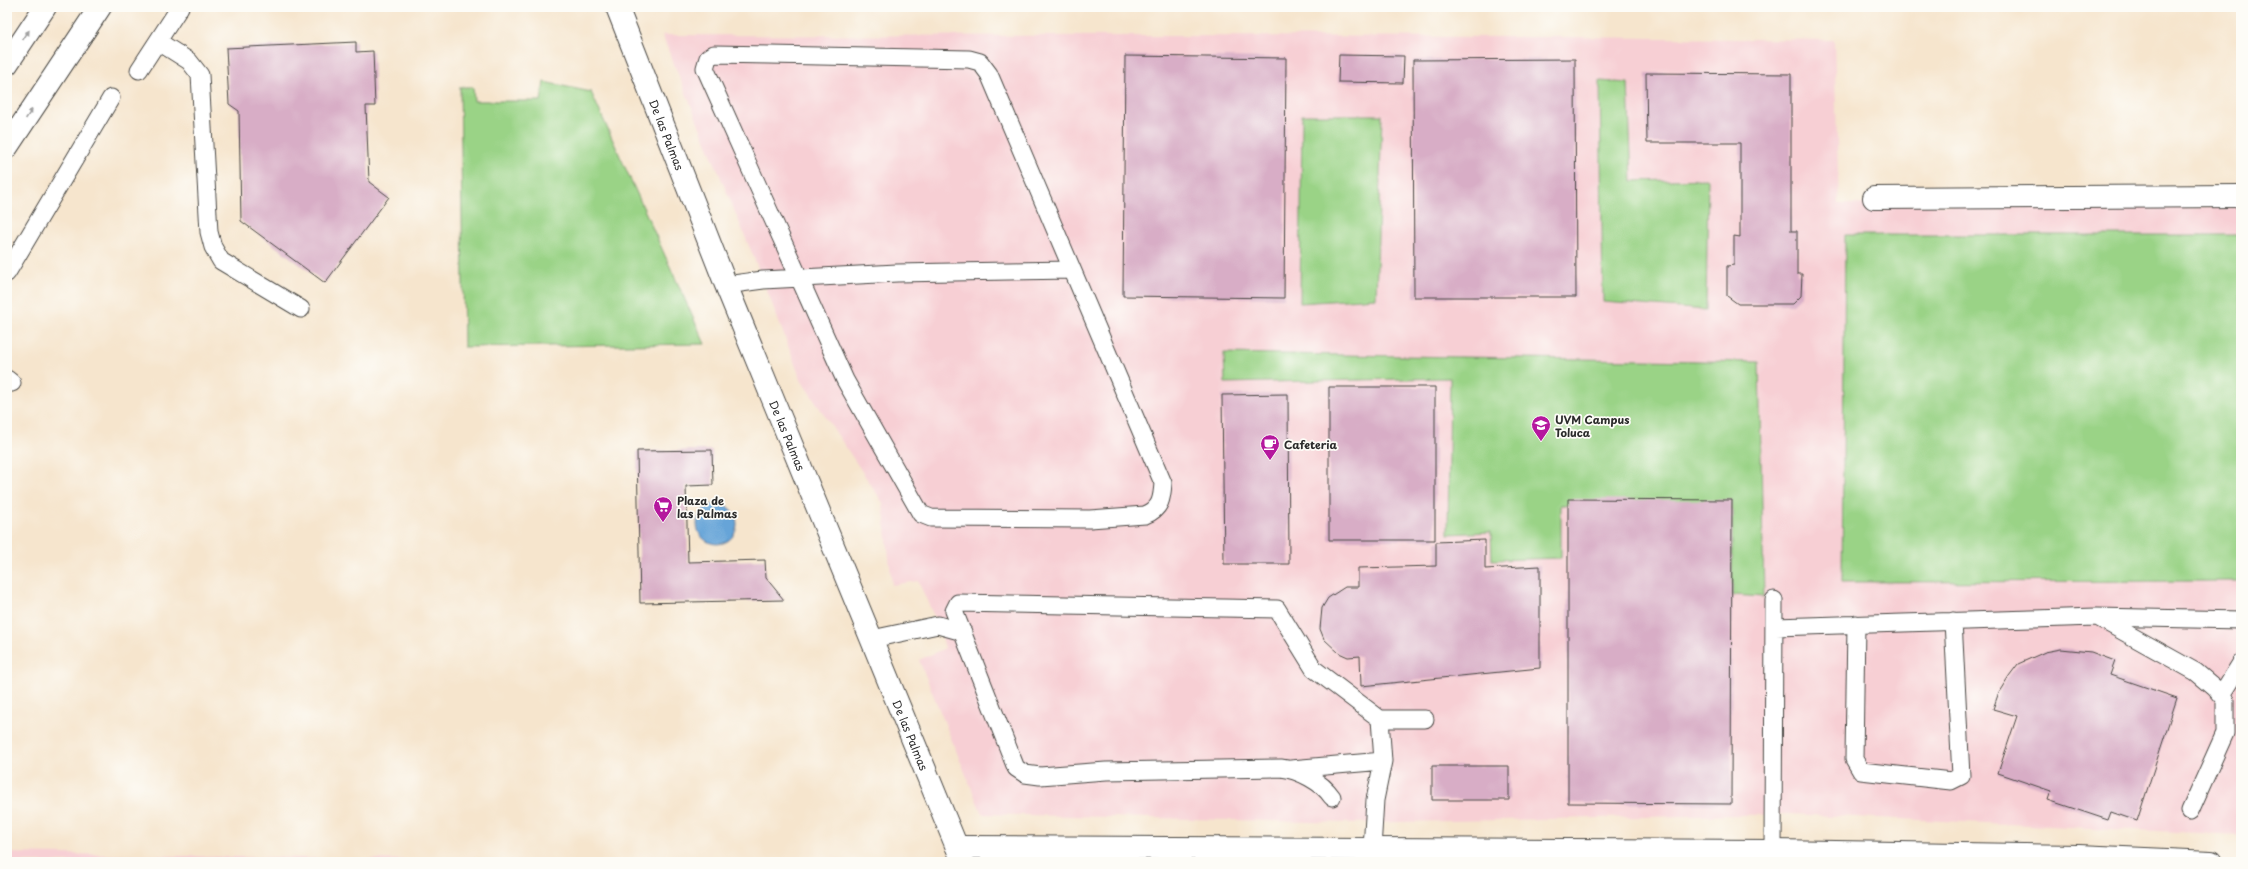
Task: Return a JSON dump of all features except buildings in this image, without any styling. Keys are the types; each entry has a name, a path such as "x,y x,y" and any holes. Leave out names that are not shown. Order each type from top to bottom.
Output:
{"main road":[{"path":"7,64 45,7"},
{"path":"7,147 100,7"},
{"name":"De las Palmas","path":"617,7 726,285 960,855"},
{"path":"1874,198 2241,196"},
{"path":"960,855 1372,849 1593,856 1773,851 2211,862"}],"lane":[{"path":"139,70 159,42 180,7"},
{"path":"159,42 188,61 200,75 209,232 213,247 222,261 301,309"},
{"path":"714,54 969,59 980,62 989,74 1163,483 1162,497 1159,506 1153,512 1145,515 1090,519 931,518 921,514 845,380 799,279 705,68 706,62 714,54"},
{"path":"7,273 111,98"},
{"path":"726,285 763,280 897,273 1072,270"},
{"path":"1773,851 1774,600"},
{"path":"1383,760 1288,769 1106,771 1040,776 1021,773 1016,768 954,611 958,603 1274,608 1279,610 1314,669 1380,719 1425,719"},
{"path":"1775,627 2096,617 2241,620"},
{"path":"2096,617 2196,672 2225,700 2225,733 2190,811"},
{"path":"1856,624 1854,759 1861,771 1951,781 1961,776 1952,621"},
{"path":"872,639 938,625 963,632"},
{"path":"2221,695 2241,663"},
{"path":"1372,849 1375,800 1383,760 1380,719"},
{"path":"1288,769 1323,786 1332,797"}],"shaded area":[{"name":"UVM Campus Toluca","path":"662,35 1567,37 1834,40 1839,204 2241,207 2241,835 1790,814 1350,823 982,814 919,660 945,648 938,625 918,581 892,585 883,503 801,380 763,280"},
{"path":"7,853 539,862 7,862"}],"green space":[{"path":"1600,81 1628,83 1632,181 1708,179 1706,310 1603,302"},
{"path":"544,82 591,92 705,344 464,347 460,87 473,87 474,101 541,101"},
{"path":"1302,115 1382,115 1376,298 1300,303"},
{"path":"1845,235 2241,235 2241,581 1842,582"},
{"path":"1224,353 1759,362 1764,597 1732,595 1732,500 1561,505 1561,558 1492,560 1491,532 1448,534 1450,378 1225,383"}],"water":[{"path":"721,504 728,507 734,513 737,524 736,532 728,541 721,544 713,544 706,541 698,532 697,520 700,513 709,505"}],"place":[{"name":"UVM Campus Toluca","path":"1541,442"},
{"name":"Cafeteria","path":"1270,461"},
{"name":"Plaza de las Palmas","path":"663,523"}]}
